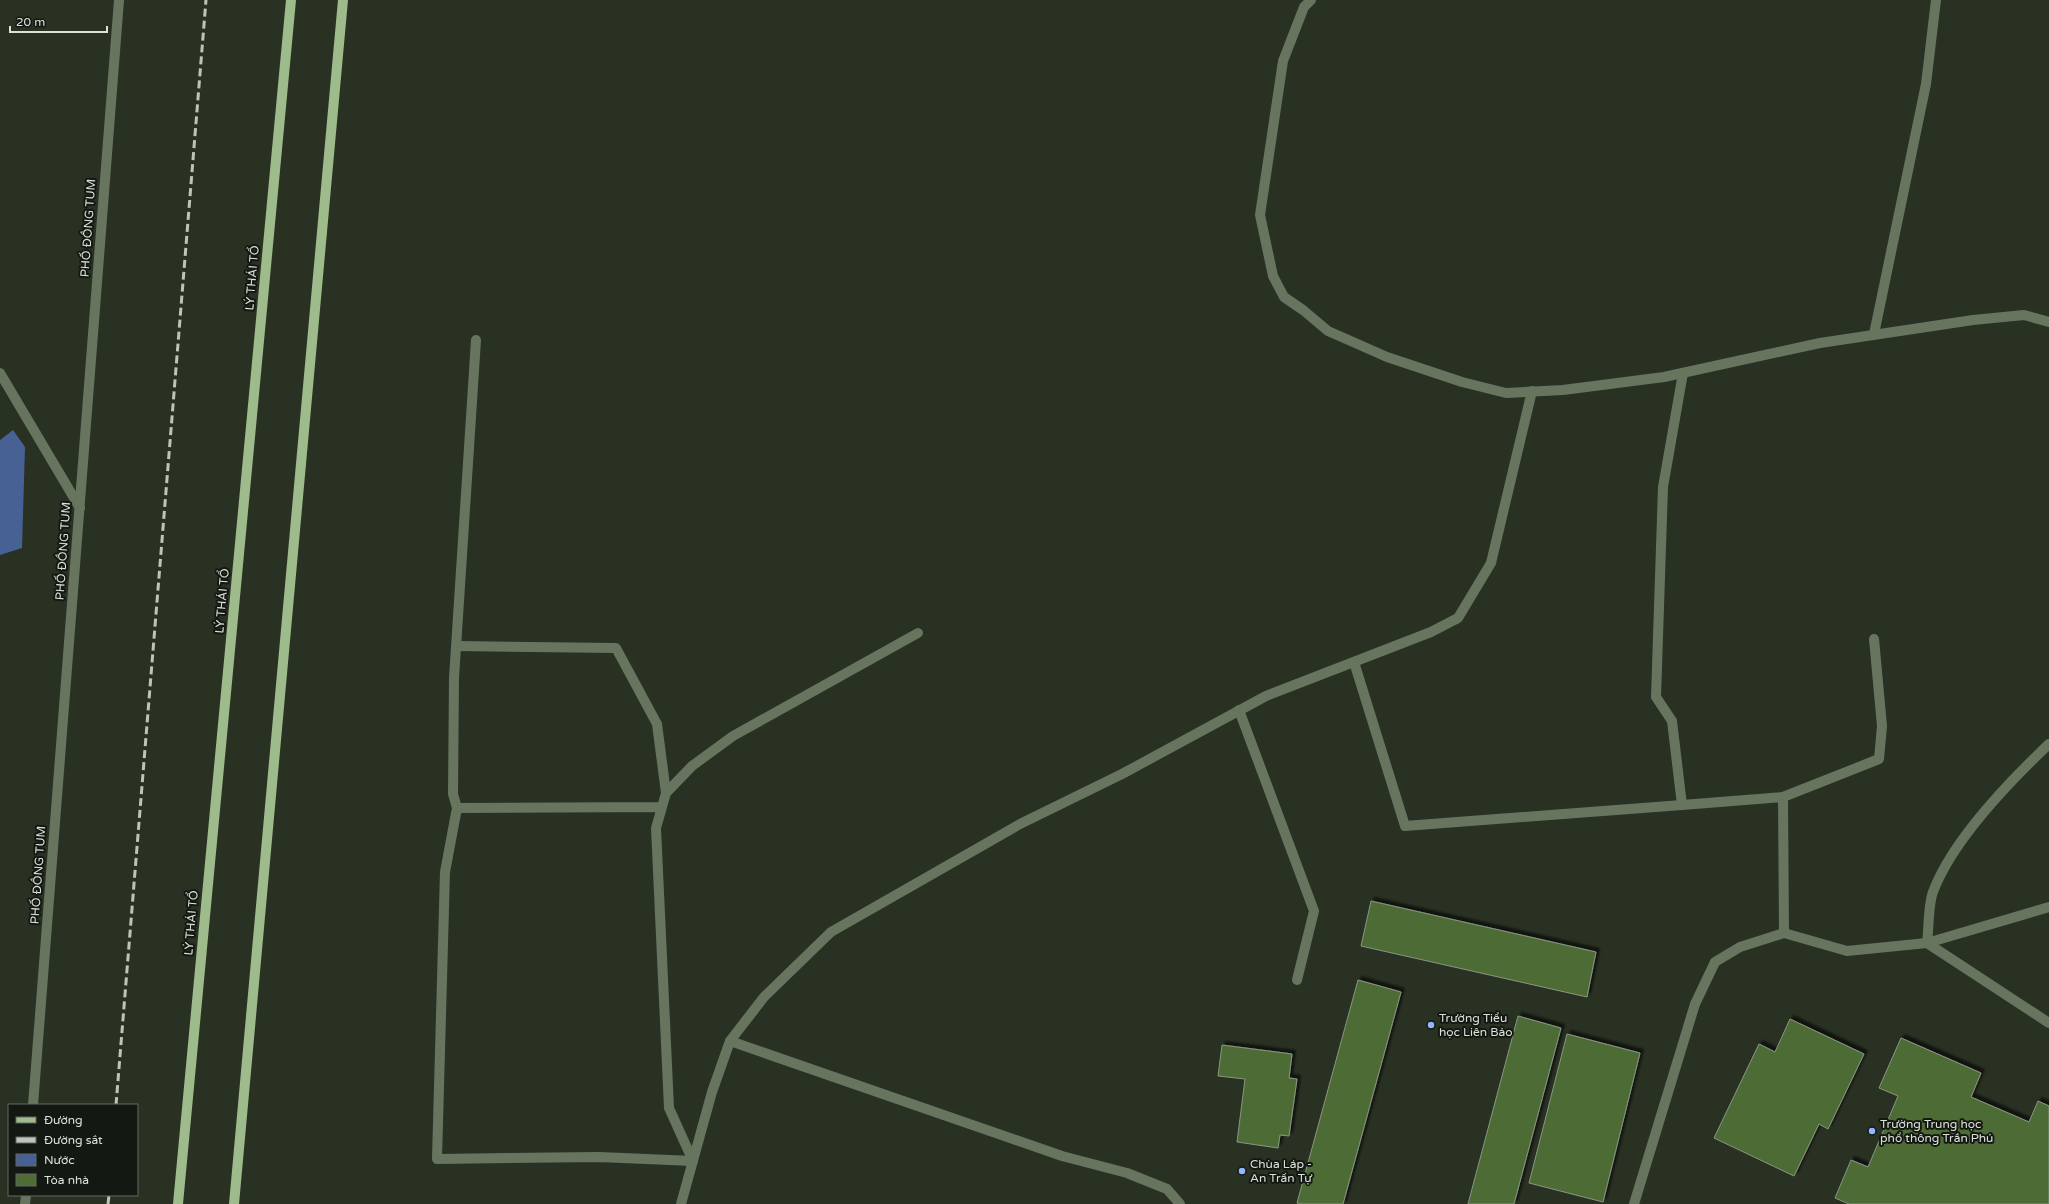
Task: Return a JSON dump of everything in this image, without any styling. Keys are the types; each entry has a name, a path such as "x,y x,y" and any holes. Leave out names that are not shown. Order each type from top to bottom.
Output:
{"main road":[{"name":"LÝ THÁI TỔ","path":"178,1204 291,0"},
{"path":"234,1204 343,0"}],"street":[{"name":"PHỐ ĐỒNG TUM","path":"33,1104 119,0"},
{"path":"1311,0 1304,7 1283,61 1260,215 1273,276 1284,297 1304,310 1328,331 1386,357 1462,382 1506,392 1571,389 1683,373 1820,343 1973,320 2024,315 2049,322"},
{"path":"1874,334 1926,84 1936,0"},
{"path":"476,340 457,646 453,794 457,808 445,872 437,1159 599,1157 693,1161"},
{"path":"0,373 80,508"},
{"path":"1682,806 1672,721 1656,697 1663,486 1683,373"},
{"path":"681,1204 712,1092 730,1041 764,997 830,932 1020,824 1122,774 1266,696 1431,632 1458,618 1491,563 1532,391"},
{"path":"666,793 692,766 733,736 918,633"},
{"path":"1354,662 1405,826 1682,806 1783,797 1878,759 1882,726 1874,639"},
{"path":"457,646 616,648 657,724 666,793 656,828 669,1108 693,1161"},
{"path":"1239,710 1314,911 1297,980"},
{"path":"1927,943 1932,893 1942,871 1971,828 2049,744"},
{"path":"1783,797 1784,933"},
{"path":"457,808 662,807"},
{"path":"1634,1204 1695,1004 1715,962 1740,947 1784,933 1847,951 1927,943 2049,907"},
{"path":"1927,943 2049,1023"},
{"path":"730,1041 1062,1156 1127,1173 1167,1189 1180,1204"}],"water":[{"path":"13,430 25,447 22,548 0,555 0,440"}],"building":[{"path":"1371,901 1596,952 1587,997 1361,946"},
{"path":"1358,980 1401,992 1343,1204 1297,1203"},
{"path":"1518,1016 1561,1028 1514,1204 1468,1204"},
{"path":"1790,1019 1864,1054 1828,1129 1819,1124 1794,1176 1714,1138 1759,1044 1775,1052"},
{"path":"1567,1034 1640,1053 1603,1202 1529,1183"},
{"path":"1901,1038 1981,1073 1971,1097 2029,1122 2038,1101 2049,1106 2049,1204 1849,1204 1835,1198 1851,1160 1868,1167 1898,1096 1879,1088"},
{"path":"1222,1045 1292,1054 1289,1078 1297,1079 1289,1136 1280,1135 1278,1148 1237,1142 1245,1079 1218,1076"}],"railway":[{"path":"116,1104 206,0"},
{"path":"108,1204 109,1196"}],"place":[{"name":"Trường Tiểu học Liên Bảo","path":"1431,1025"},
{"name":"Trường Trung học phổ thông Trần Phú","path":"1872,1131"},
{"name":"Chùa Láp - An Trấn Tự","path":"1242,1171"}]}
